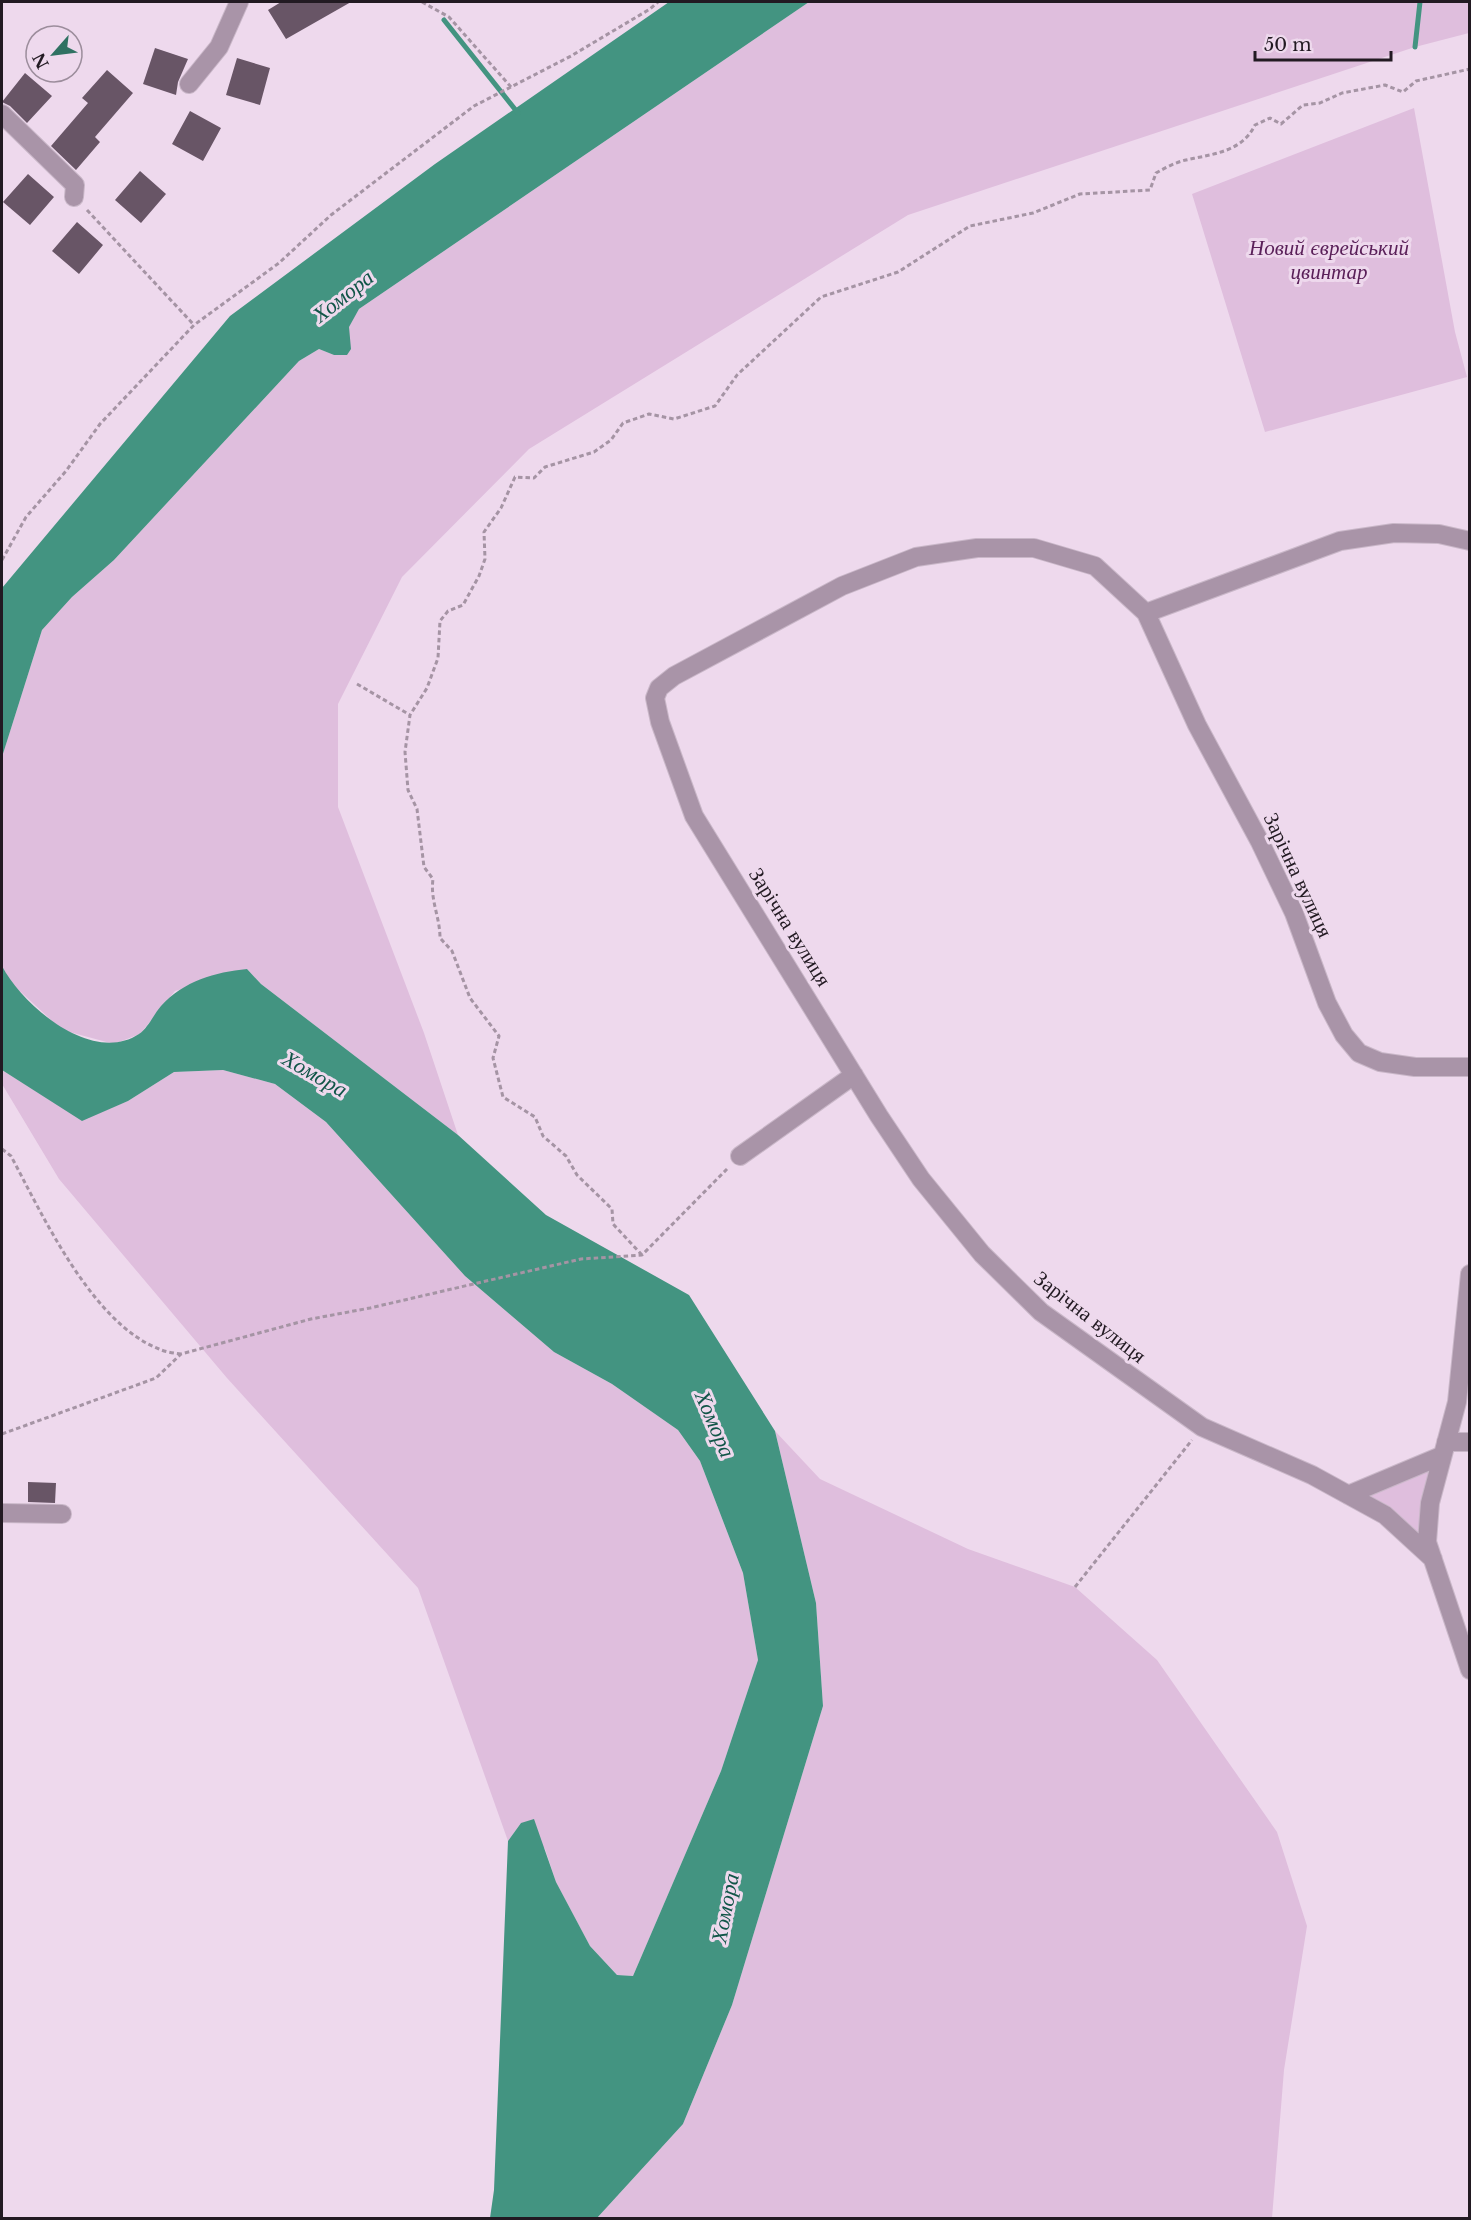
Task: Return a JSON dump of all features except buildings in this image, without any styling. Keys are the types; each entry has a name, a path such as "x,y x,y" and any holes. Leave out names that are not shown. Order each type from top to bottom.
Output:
{"street":[{"path":"189,84 219,47 239,2"},
{"path":"2,114 75,185 75,197"},
{"path":"1146,613 1340,541 1394,533 1439,534 1470,541"},
{"name":"Зарічна вулиця","path":"1433,1559 1385,1515 1312,1475 1202,1427 1041,1312 982,1254 921,1179 694,816 660,722 655,698 659,688 674,676 842,586 916,557 977,548 1034,548 1095,566 1146,613 1197,725 1260,842 1294,913 1327,1003 1344,1035 1359,1053 1380,1062 1415,1067 1470,1067"},
{"path":"740,1156 854,1075"},
{"path":"1470,1274 1457,1402 1430,1503 1427,1542 1470,1670"},
{"path":"1348,1495 1444,1449 1470,1442"},
{"path":"2,1513 63,1514"}],"path":[{"path":"422,2 449,17 511,87"},
{"path":"2,560 26,517 66,471 100,424 194,325 279,263 331,215 474,106 571,56 658,2"},
{"path":"642,1255 613,1224 612,1209 577,1175 566,1156 543,1136 535,1117 503,1097 493,1058 498,1036 470,998 452,951 440,938 440,923 431,896 433,879 424,867 417,809 408,790 405,752 410,715 428,688 438,658 440,621 448,611 463,605 479,576 484,559 484,532 501,508 515,477 534,478 545,467 594,452 610,440 623,423 649,414 674,419 715,406 737,375 821,297 898,272 970,226 1033,213 1080,194 1150,190 1156,173 1184,160 1211,157 1248,138 1255,125 1270,118 1281,124 1303,105 1320,103 1342,93 1385,86 1403,92 1416,81 1470,69"},
{"path":"75,197 194,325"},
{"path":"357,684 410,715"},
{"path":"2,1149 11,1156 65,1256 112,1316 159,1350 181,1354 311,1319 370,1308 581,1259 642,1255 740,1156"},
{"path":"2,1434 156,1378 181,1354"},
{"path":"1075,1587 1202,1427"}],"green space":[{"path":"809,2 1469,2 1469,33 1415,47 908,215 529,449 402,577 338,704 338,807 424,1033 458,1135 261,984 247,969 175,991 140,1034 114,1044 62,1030 10,982 2,966 2,757 42,630 72,597 114,560 299,361 319,349 334,355 349,337 348,327 359,309"},
{"name":"Новий єврейський цвинтар","path":"1414,108 1455,332 1467,377 1265,432 1192,194"},
{"path":"2,1070 82,1120 128,1101 174,1072 223,1070 275,1084 326,1122 465,1276 554,1352 612,1384 678,1430 700,1461 743,1573 758,1660 721,1771 633,1976 617,1975 590,1946 556,1882 545,1849 521,1823 508,1841 418,1588 227,1378 59,1179 2,1084"},
{"path":"775,1431 820,1479 968,1549 1075,1587 1157,1660 1277,1832 1307,1926 1284,2070 1272,2218 597,2218 683,2124 732,2005 823,1706 816,1603"},
{"path":"1441,1456 1427,1541 1348,1495"}],"water":[{"name":"Хомора","path":"669,2 809,2 359,309 349,327 351,349 347,355 334,355 319,349 299,361 114,560 72,597 42,630 2,757 2,588 230,316 435,164"},
{"name":"Хомора","path":"2,966 12,982 42,1013 61,1027 81,1037 101,1042 120,1042 139,1034 170,997 190,984 212,975 247,969 261,984 458,1135 546,1215 689,1295 775,1431 816,1603 823,1706 732,2005 683,2124 597,2218 490,2218 494,2190 508,1841 521,1823 534,1819 556,1882 590,1946 617,1975 633,1976 721,1771 758,1660 743,1573 700,1461 678,1430 612,1384 554,1352 465,1276 326,1122 275,1084 223,1070 174,1072 128,1101 82,1121 2,1070"}],"waterway":[{"path":"1415,47 1420,2"},
{"path":"444,20 518,113"}]}
